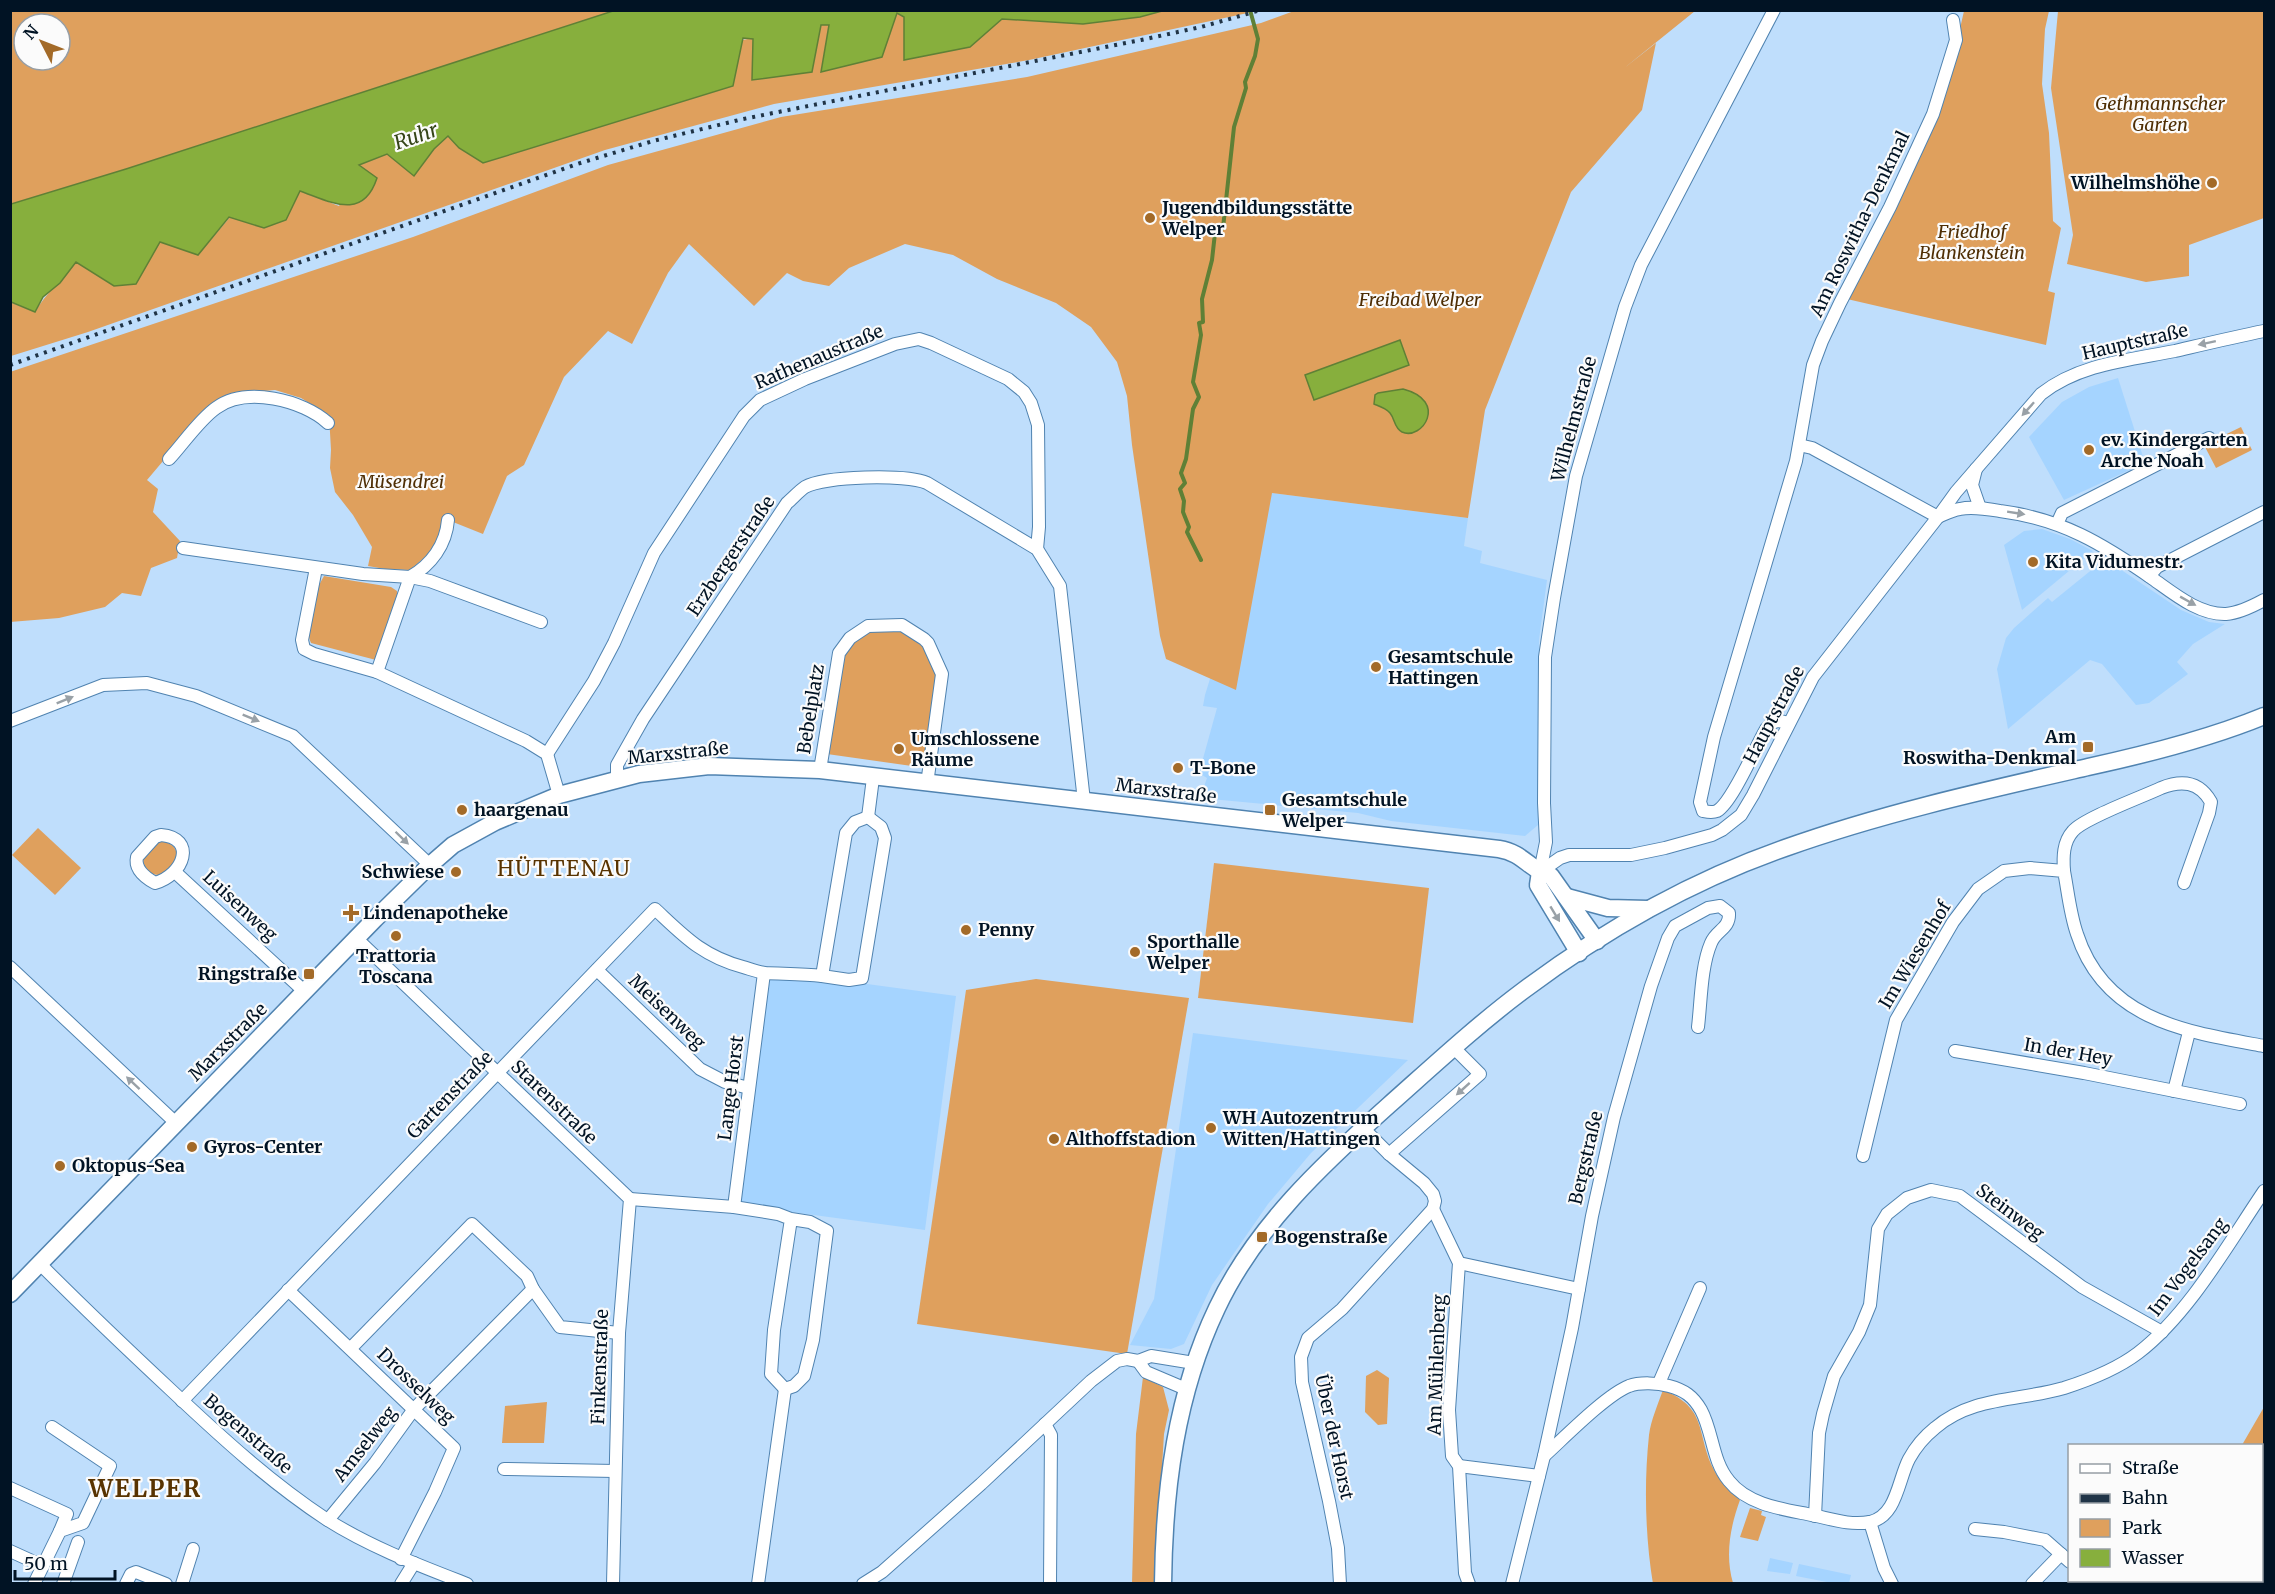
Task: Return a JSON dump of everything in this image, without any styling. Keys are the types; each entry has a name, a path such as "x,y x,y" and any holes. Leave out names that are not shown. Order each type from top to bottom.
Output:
{"street":[{"name":"Wilhelmstraße","path":"1540,872 1546,842 1545,657 1576,476 1625,307 1641,265 1774,10"},
{"name":"Am Roswitha-Denkmal","path":"1789,723 1779,720 1772,722 1761,737 1729,800 1717,811 1712,813 1703,811 1700,802 1714,737 1767,562 1799,445 1807,392 1822,341 1933,114 1956,40 1953,20"},
{"name":"Hauptstraße","path":"1540,872 1560,858 1569,855 1631,855 1700,840 1722,830 1741,815 1813,677 1977,465 2041,394 2068,376 2098,366 2265,331"},
{"name":"Rathenaustraße","path":"547,754 576,711 604,662 654,553 744,416 760,400 806,379 895,344 919,339 932,343 1016,384 1032,403 1038,425 1039,527 1037,549"},
{"path":"169,459 216,408 234,400 281,399 313,411 328,423"},
{"path":"2057,524 2062,513 2209,438"},
{"path":"1799,445 1812,448 1938,517 1960,508 1980,508 2020,514 2057,524 2107,547 2192,604 2211,612 2226,614 2246,609 2265,600"},
{"path":"1977,465 1972,485 1980,508"},
{"name":"Erzbergerstraße","path":"617,779 617,765 643,719 787,503 806,486 834,480 896,477 917,479 1037,549 1060,586 1084,801"},
{"path":"2149,576 2157,567 2265,512"},
{"path":"377,672 410,577 424,569 435,557 448,520"},
{"path":"183,548 316,568 430,581 541,622"},
{"path":"316,568 302,640 304,648 314,654 377,672 526,741 547,754 559,795"},
{"name":"Bebelplatz","path":"820,770 839,653 850,638 868,626 902,625 924,639 942,675 927,784"},
{"path":"10,721 103,684 147,683 196,696 293,736 430,865"},
{"path":"1163,1584 1168,1489 1175,1437 1194,1363 1229,1285 1262,1237 1291,1201 1363,1128 1523,991 1649,909 1710,878 1784,848 1833,832 1978,794 2168,748 2265,716"},
{"name":"Marxstraße","path":"10,1294 356,938 430,865 473,832 559,795 639,774 709,766 820,770 873,778 1499,849 1518,854 1540,872 1551,876 1597,941"},
{"path":"868,817 873,778"},
{"path":"2184,883 2211,802 2203,791 2185,782 2167,786 2079,825 2071,832 2066,842 2063,858 2064,871 2077,934 2092,966 2105,982 2145,1015 2189,1032 2265,1046"},
{"path":"822,976 846,833 855,822 868,817"},
{"path":"764,973 783,972 849,980 862,978 885,838 881,826 868,817"},
{"name":"Im Wiesenhof","path":"1863,1156 1896,1020 1953,922 1978,889 2004,871 2030,868 2064,871"},
{"name":"Luisenweg","path":"176,872 305,992"},
{"path":"1540,872 1538,885 1579,953"},
{"path":"1567,897 1608,908 1649,909"},
{"name":"Bergstraße","path":"1512,1584 1544,1456 1614,1117 1637,1033 1661,957 1675,926 1708,908 1720,906 1729,913 1730,920 1710,944 1698,1027"},
{"name":"Gartenstraße","path":"182,1401 655,909 705,952 722,962 764,973"},
{"name":"Starenstraße","path":"356,938 630,1199"},
{"path":"10,968 176,1123"},
{"name":"Meisenweg","path":"597,970 700,1069 725,1082 749,1088"},
{"name":"Lange Horst","path":"734,1207 764,973"},
{"path":"2174,1091 2189,1032"},
{"path":"1389,1154 1480,1074 1454,1048"},
{"name":"In der Hey","path":"1955,1051 2240,1104"},
{"path":"1363,1128 1389,1154 1424,1183 1435,1201 1433,1209"},
{"name":"Steinweg","path":"1815,1516 1819,1433 1825,1405 1834,1376 1859,1332 1870,1305 1878,1229 1887,1214 1907,1198 1931,1190 1960,1196 2082,1287 2162,1332"},
{"name":"Im Vogelsang","path":"1870,1522 1887,1513 1914,1451 1934,1428 1946,1419 1981,1404 2062,1388 2109,1370 2137,1354 2162,1332 2192,1296 2265,1191"},
{"path":"630,1199 734,1207 778,1214 810,1222 827,1231 813,1340 804,1376 794,1386 785,1389"},
{"name":"Finkenstraße","path":"614,1584 619,1333 630,1199"},
{"name":"Am Mühlenberg","path":"1433,1209 1459,1263 1449,1410 1452,1456 1459,1466 1465,1573 1468,1584"},
{"name":"Über der Horst","path":"1340,1584 1338,1548 1302,1382 1301,1357 1308,1338 1342,1309 1433,1209"},
{"path":"785,1389 771,1374 774,1330 791,1219"},
{"path":"351,1348 472,1224 527,1276 532,1289 560,1327 619,1333"},
{"path":"1459,1263 1579,1289"},
{"name":"Bogenstraße","path":"40,1264 182,1401 246,1459 292,1496 328,1520 400,1559 467,1584"},
{"path":"1659,1383 1700,1288"},
{"name":"Amselweg","path":"328,1520 375,1463 414,1409 532,1289"},
{"name":"Drosselweg","path":"288,1290 454,1448 435,1492 400,1559"},
{"path":"863,1584 882,1578 1090,1382 1117,1361 1127,1359 1138,1361 1151,1356 1194,1363"},
{"path":"1138,1361 1146,1372 1186,1389"},
{"path":"1544,1456 1610,1397 1629,1386 1659,1383 1687,1392 1699,1406 1707,1422 1718,1463 1730,1482 1739,1491 1780,1509 1847,1524 1870,1522 1884,1568 1892,1584"},
{"path":"758,1584 785,1389"},
{"path":"1046,1424 1051,1435 1050,1584"},
{"path":"52,1427 110,1466 83,1523 60,1531"},
{"path":"1459,1466 1539,1476"},
{"path":"504,1469 615,1471"},
{"path":"10,1488 67,1514 34,1584"},
{"path":"1975,1529 2039,1538 2051,1544 2065,1558 2032,1584"},
{"path":"63,1584 78,1542"},
{"path":"182,1584 193,1549"},
{"path":"10,1551 43,1566"},
{"path":"402,1584 414,1563"},
{"path":"126,1584 130,1575 136,1572 166,1584"}],"shaded area":[{"name":"ev. Kindergarten Arche Noah","path":"2118,378 2145,463 2064,500 2029,437 2062,402 2089,387"},
{"name":"Gesamtschule Hattingen","path":"1264,492 1468,518 1464,546 1482,551 1480,563 1547,580 1539,640 1538,825 1525,836 1391,821 1358,813 1200,798 1207,778 1199,773 1217,708 1203,706 1205,695 1238,588"},
{"path":"2042,529 2070,539 2093,551 2022,610 2004,545 2024,531"},
{"path":"2105,559 2181,610 2209,622 2225,624 2193,644 2177,662 2188,674 2149,703 2136,705 2102,664 2090,660 2008,729 1997,669 2006,638 2048,598 2052,602"},
{"path":"771,971 956,996 925,1230 739,1205"},
{"path":"1193,1033 1408,1060 1311,1153 1268,1204 1212,1285 1184,1344 1171,1349 1130,1345 1154,1299"},
{"path":"1770,1558 1793,1563 1790,1574 1767,1571"},
{"path":"1799,1564 1851,1575 1849,1583 1832,1583 1796,1576"}],"green space":[{"path":"10,11 616,11 11,204"},
{"path":"1162,11 1257,11 1029,60 774,104 605,150 88,332 11,356 10,302 35,312 76,261 114,286 160,242 198,255 230,217 264,228 300,191 339,206 359,165 387,154 414,176 434,149 448,136 459,148 483,163 733,86 742,40 753,38 753,80 821,25 829,24 821,72 897,13 904,16 904,59 970,47 1002,19 1083,24 1140,17"},
{"path":"1294,11 1695,11 1623,69 1656,43 1642,110 1571,192 1485,410 1468,518 1272,493 1236,690 1166,659 1160,636 1127,396 1117,362 1091,327 1056,303 997,279 953,255 905,244 849,268 829,286 803,281 787,273 754,306 689,244 668,273 632,344 608,331 564,377 524,465 507,476 483,534 448,520 432,551 410,570 368,566 372,547 353,515 335,492 330,468 329,415 301,398 275,390 235,394 207,409 147,480 158,489 153,512 180,541 177,558 151,568 141,596 122,593 105,607 59,618 10,622 10,372 413,237 608,165 781,117 1027,77 1261,23"},
{"name":"Friedhof Blankenstein","path":"1964,11 2049,11 2045,29 2042,84 2049,133 2053,221 2061,228 2048,291 2055,293 2046,345 1847,299 1956,46"},
{"name":"Gethmannscher Garten","path":"2058,11 2264,11 2264,218 2189,245 2189,276 2146,282 2067,264 2073,235 2051,88"},
{"path":"2241,427 2252,450 2216,468 2204,445"},
{"path":"324,576 391,587 397,591 376,660 311,643 309,618 317,590"},
{"path":"899,629 925,645 937,677 926,768 827,754 842,653 852,639 870,630"},
{"path":"38,828 81,868 55,895 12,855"},
{"path":"160,841 173,846 177,858 170,868 159,875 144,868 143,859"},
{"path":"1214,863 1429,888 1413,1023 1198,998"},
{"name":"Althoffstadion","path":"1036,979 1189,998 1127,1354 917,1324 966,990"},
{"path":"1377,1370 1389,1378 1387,1424 1378,1425 1365,1412 1366,1376"},
{"path":"1143,1377 1163,1387 1169,1410 1164,1434 1155,1583 1132,1584 1136,1434"},
{"path":"1663,1390 1677,1397 1694,1413 1715,1473 1740,1500 1729,1552 1733,1583 1653,1584 1647,1528 1646,1472 1650,1429"},
{"path":"547,1402 544,1443 502,1443 505,1406"},
{"path":"2264,1407 2264,1489 2263,1444 2243,1444"},
{"path":"2264,1496 2264,1583 2243,1583 2263,1582"},
{"path":"1750,1508 1762,1511 1761,1515 1766,1517 1758,1541 1740,1537"}],"water":[{"name":"Ruhr","path":"616,10 1162,11 1140,17 1083,24 1002,19 970,47 904,60 904,17 897,13 882,57 821,72 829,25 821,25 812,72 752,80 753,39 743,38 733,86 483,163 459,148 448,136 434,149 414,176 387,154 359,165 377,178 371,191 363,200 355,204 334,203 300,191 286,220 264,228 229,217 198,255 160,242 136,284 114,286 76,262 60,283 43,297 35,312 11,302 11,204"},
{"path":"1400,340 1409,365 1314,400 1305,375"},
{"path":"1403,389 1417,395 1425,402 1428,410 1423,426 1410,433 1399,430 1392,415 1374,404 1375,395 1378,393"}],"waterway":[{"path":"1201,560 1187,532 1189,527 1183,512 1184,501 1180,489 1185,483 1181,473 1186,459 1193,409 1199,397 1193,382 1201,335 1199,323 1203,322 1202,299 1212,260 1215,233 1223,228 1234,127 1258,39 1250,10"}],"railway":[{"path":"10,365 577,164 653,141 743,119 1141,40 1201,27 1261,10"}],"place":[{"name":"Wilhelmshöhe","path":"2212,183"},
{"name":"Jugendbildungsstätte Welper","path":"1150,218"},
{"name":"ev. Kindergarten Arche Noah","path":"2089,450"},
{"name":"Kita Vidumestr.","path":"2033,562"},
{"name":"Gesamtschule Hattingen","path":"1376,667"},
{"name":"Am Roswitha-Denkmal","path":"2088,747"},
{"name":"Umschlossene Räume","path":"899,749"},
{"name":"T-Bone","path":"1178,768"},
{"name":"haargenau","path":"462,810"},
{"name":"Gesamtschule Welper","path":"1270,810"},
{"name":"Schwiese","path":"456,872"},
{"name":"Lindenapotheke","path":"351,913"},
{"name":"Penny","path":"966,930"},
{"name":"Trattoria Toscana","path":"396,936"},
{"name":"Sporthalle Welper","path":"1135,952"},
{"name":"Ringstraße","path":"309,974"},
{"name":"WH Autozentrum Witten/Hattingen","path":"1211,1128"},
{"name":"Althoffstadion","path":"1054,1139"},
{"name":"Gyros-Center","path":"192,1147"},
{"name":"Oktopus-Sea","path":"60,1166"},
{"name":"Bogenstraße","path":"1262,1237"}],"district":[{"name":"HÜTTENAU","path":"564,869"},
{"name":"WELPER","path":"145,1489"}],"park label":[{"name":"Freibad Welper","path":"1420,300"},
{"name":"Müsendrei","path":"401,482"}]}
